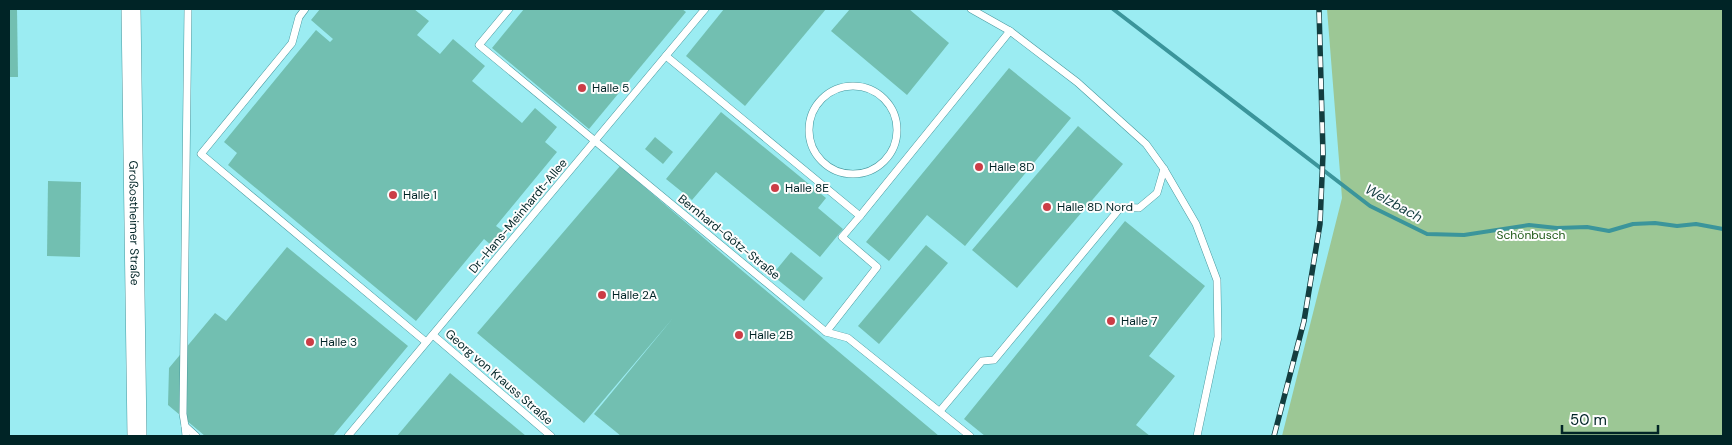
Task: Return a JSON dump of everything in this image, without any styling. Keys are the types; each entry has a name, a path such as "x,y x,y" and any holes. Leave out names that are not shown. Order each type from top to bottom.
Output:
{"main road":[{"name":"Großostheimer Straße","path":"131,9 137,436"}],"lane":[{"path":"186,436 183,414 188,9"},
{"path":"200,154 292,43 299,17 305,9"},
{"name":"Bernhard-Götz-Straße","path":"509,9 479,46 826,332 848,338 970,436"},
{"name":"Dr.-Hans-Meinhardt-Allee","path":"348,436 704,9"},
{"path":"971,9 1010,31 1077,82 1146,144 1164,169 1196,224 1217,280 1218,337 1197,436"},
{"path":"826,332 877,268 842,237 1010,31"},
{"path":"666,56 860,216"},
{"path":"847,84 875,90 895,112 898,137 889,158 870,172 845,175 822,164 810,145 808,121 822,97 847,84"},
{"path":"187,145 426,342"},
{"path":"940,411 982,361 994,360 1121,207 1139,208 1157,193 1164,169"},
{"name":"Georg von Krauss Straße","path":"433,335 551,436"},
{"path":"185,426 196,436"}],"green space":[{"name":"Schönbusch","path":"1327,9 1723,9 1723,436 1282,436 1342,198"}],"building":[{"path":"9,9 17,9 18,77 9,77"},
{"name":"Halle 1","path":"320,9 414,9 429,21 417,35 440,54 453,39 485,66 472,81 522,123 535,108 557,127 545,142 557,152 496,226 503,231 491,245 484,239 416,321 228,165 237,153 224,142 316,30 330,42 333,39 311,20"},
{"name":"Halle 5","path":"524,9 682,9 686,12 589,129 492,48"},
{"path":"724,9 826,9 745,106 686,56"},
{"path":"850,9 909,9 949,43 907,95 831,31"},
{"name":"Halle 8D","path":"1009,68 1071,118 965,246 927,215 889,261 866,242"},
{"name":"Halle 8E","path":"721,112 826,198 818,208 843,229 820,257 716,172 692,200 666,179"},
{"name":"Halle 8D Nord","path":"1078,126 1123,164 1017,288 972,250"},
{"path":"655,137 673,152 663,164 645,149"},
{"path":"620,166 939,436 621,436 594,414 673,318 584,423 477,333"},
{"path":"48,181 81,182 80,257 47,256"},
{"name":"Halle 7","path":"1125,221 1205,286 1149,356 1175,376 1136,425 1150,436 985,436 964,419"},
{"path":"926,245 948,263 879,344 858,326"},
{"name":"Halle 3","path":"287,247 408,346 333,436 205,436 168,405 169,368 215,313 226,321"},
{"path":"791,252 823,278 804,301 772,275"},
{"path":"450,373 526,436 397,436"}],"waterway":[{"name":"Welzbach","path":"1113,9 1370,206 1427,234 1464,235 1529,225 1557,228 1587,227 1609,231 1633,224 1655,223 1677,226 1696,224 1723,229"}],"railway":[{"path":"1274,436 1304,321 1320,224 1323,154 1319,9"}],"place":[{"name":"Halle 5","path":"582,88"},
{"name":"Halle 8D","path":"979,167"},
{"name":"Halle 8E","path":"775,188"},
{"name":"Halle 1","path":"393,195"},
{"name":"Halle 8D Nord","path":"1047,207"},
{"name":"Halle 2A","path":"602,295"},
{"name":"Halle 7","path":"1111,321"},
{"name":"Halle 2B","path":"739,335"},
{"name":"Halle 3","path":"310,342"}]}
